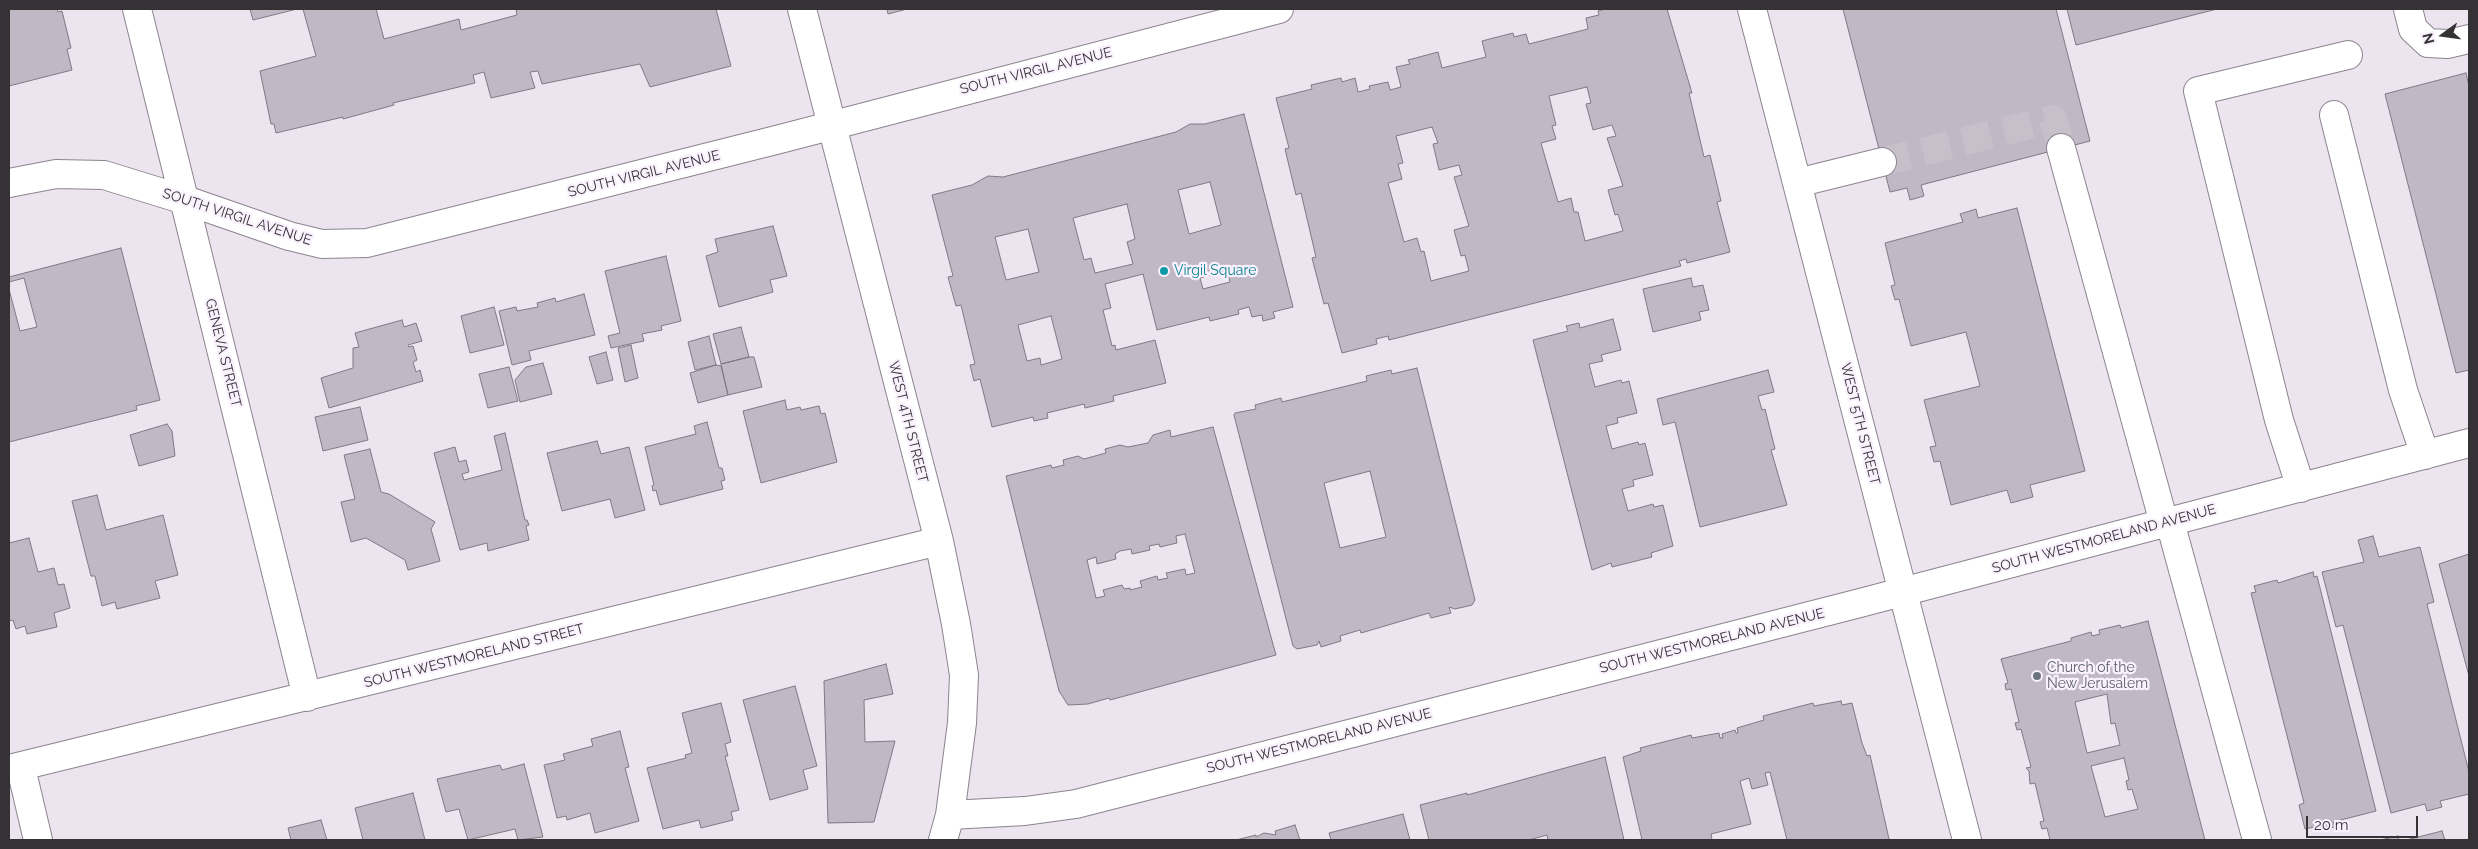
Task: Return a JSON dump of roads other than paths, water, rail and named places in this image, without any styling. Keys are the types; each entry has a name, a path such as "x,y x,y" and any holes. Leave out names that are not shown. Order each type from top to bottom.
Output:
{"street":[{"name":"GENEVA STREET","path":"137,9 307,697"},
{"name":"WEST 4TH STREET","path":"802,9 939,541 956,624 964,675 962,723 946,828"},
{"name":"SOUTH VIRGIL AVENUE","path":"9,183 56,174 104,175 185,200 289,236 322,244 367,243 1279,9"},
{"name":"WEST 5TH STREET","path":"1752,9 1966,840"},
{"path":"2408,9 2413,29 2428,43 2448,44 2469,39"},
{"path":"2300,488 2279,420 2198,91 2348,55"},
{"path":"2334,115 2403,390 2425,455"},
{"path":"2061,148 2257,840"},
{"path":"1797,183 1882,162"},
{"name":"SOUTH WESTMORELAND AVENUE","path":"946,828 1025,811 1076,804 1903,592 2469,443"},
{"name":"SOUTH WESTMORELAND STREET","path":"15,768 939,541"},
{"path":"15,768 38,840"}],"tunnel":[{"path":"1882,162 2053,119 2061,148"}],"place":[{"name":"Virgil Square","path":"1164,271"},
{"name":"Church of the New Jerusalem","path":"2037,676"}]}
